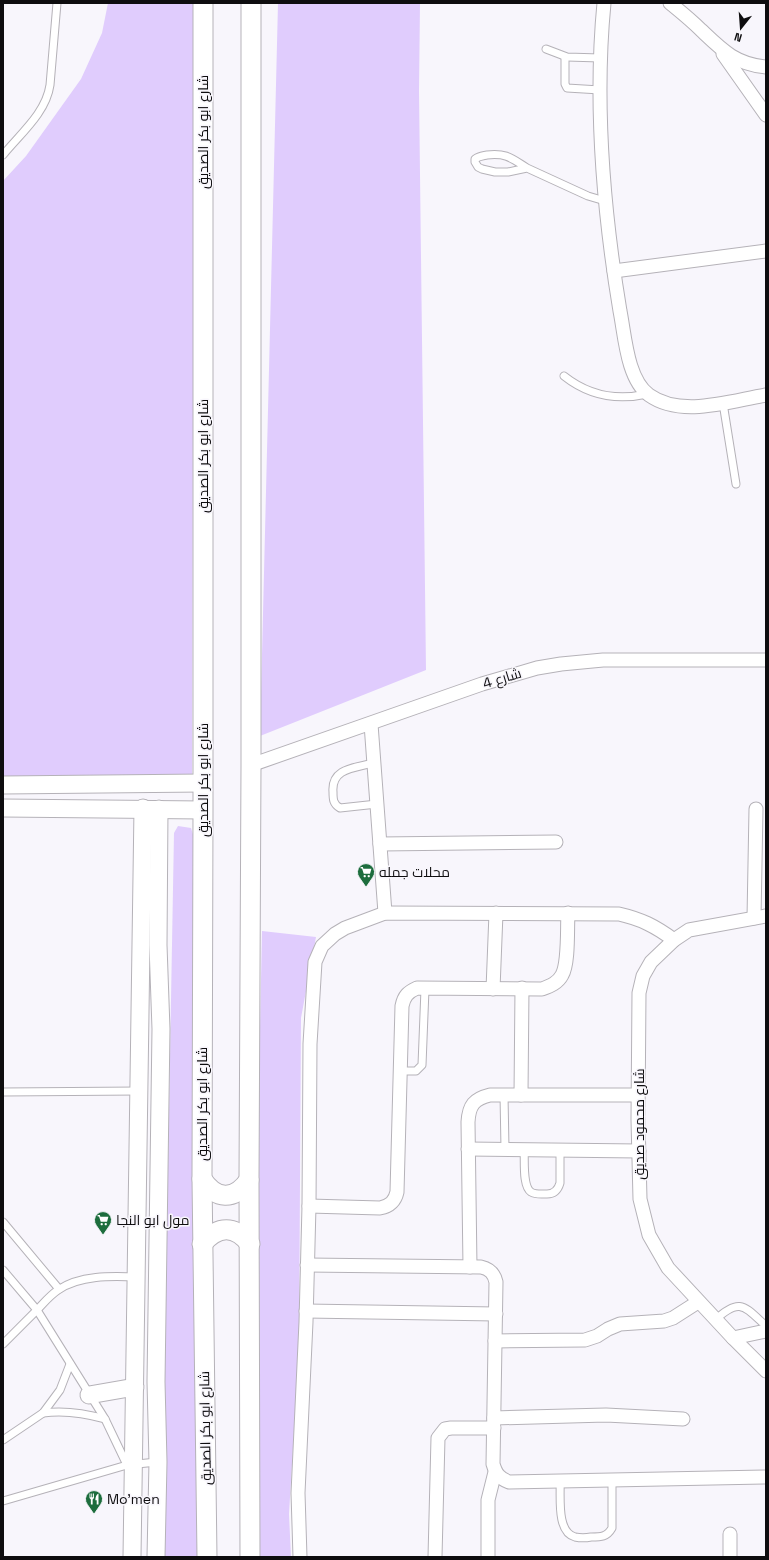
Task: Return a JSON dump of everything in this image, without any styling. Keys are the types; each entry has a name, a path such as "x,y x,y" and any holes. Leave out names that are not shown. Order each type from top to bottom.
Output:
{"main road":[{"name":"شارع ابو بكر الصديق","path":"203,3 202,1244 207,1557"},
{"path":"250,1557 249,1180 251,765 251,3"},
{"path":"202,1178 208,1189 219,1194 231,1195 242,1190 249,1180"},
{"path":"202,1244 215,1232 220,1230 232,1230 243,1235 250,1244"}],"street":[{"path":"604,3 600,58 600,90 605,201 614,271 632,370 638,383 647,394 660,402 673,406 702,406 766,395"},
{"path":"670,3 694,23 719,49 766,115"},
{"path":"719,49 736,60 766,67"},
{"path":"614,271 766,251"},
{"name":"شارع 4","path":"251,765 524,671 561,664 613,660 766,660"},
{"path":"370,724 386,913"},
{"path":"3,785 203,783"},
{"path":"3,808 203,810"},
{"path":"132,1557 131,1464 135,1386 139,1091 151,809"},
{"path":"151,809 161,1029 156,1382 158,1462 156,1557"},
{"path":"756,809 760,917"},
{"path":"380,844 556,842"},
{"path":"300,1557 298,1494 309,1206 310,1044 314,962 322,946 335,934 345,928 386,913 619,914 639,919 657,928 674,940"},
{"path":"493,988 496,913"},
{"path":"309,1206 380,1208 392,1203 396,1198 402,1006 404,998 409,992 417,988 542,989 554,984 562,975 566,963 568,913"},
{"name":"شارع محمود صديق","path":"760,917 689,930 674,940 651,962 643,976 639,993 638,1095 640,1199 649,1235 668,1268 715,1320 766,1371"},
{"path":"521,1095 522,988"},
{"path":"470,1267 468,1112 473,1104 480,1098 490,1095 638,1095"},
{"path":"468,1149 639,1151"},
{"path":"307,1265 470,1267 489,1269 494,1274 496,1282 493,1464 495,1472 488,1500 488,1557"},
{"path":"495,1341 584,1340 597,1336 620,1324 664,1321 673,1318 698,1302"},
{"path":"306,1311 496,1314"},
{"path":"733,1338 766,1331"},
{"path":"136,1334 157,1336"},
{"path":"89,1395 135,1386"},
{"path":"434,1557 438,1438 445,1429 494,1423 606,1415 683,1419"},
{"path":"495,1472 501,1478 509,1482 766,1477"},
{"path":"730,1534 730,1557"}],"lane":[{"path":"3,155 35,118 48,97 57,3"},
{"path":"546,49 565,57 600,58"},
{"path":"565,57 565,84 568,88 572,90 600,90"},
{"path":"527,168 508,172 495,172 478,167 475,159 480,156 503,154 509,156 527,168 588,196 605,201"},
{"path":"564,376 584,389 601,395 629,397 647,394"},
{"path":"722,403 736,484"},
{"path":"373,763 343,771 336,775 332,789 334,802 340,808 377,804"},
{"path":"400,1071 416,1070 422,1065 425,988"},
{"path":"3,1092 139,1091"},
{"path":"504,1095 504,1149"},
{"path":"524,1150 525,1183 527,1188 536,1194 550,1194 558,1188 560,1183 560,1150"},
{"path":"3,1222 59,1289"},
{"path":"3,1270 37,1310 105,1419 131,1464"},
{"path":"3,1344 45,1300 59,1289 93,1278 114,1276 136,1277"},
{"path":"715,1320 733,1306 742,1306 749,1310 766,1326"},
{"path":"3,1440 43,1413 60,1390 70,1364"},
{"path":"43,1413 59,1411 74,1412 105,1419"},
{"path":"3,1501 131,1464 158,1462"},
{"path":"560,1480 562,1520 568,1533 574,1536 599,1537 610,1533 612,1528 612,1479"}],"shaded area":[{"path":"108,3 194,3 192,774 3,779 3,181 26,156 81,79 102,33"},
{"path":"278,3 420,3 419,91 426,670 260,736"},
{"path":"178,826 191,828 195,841 197,1557 161,1557 174,833"},
{"path":"262,931 316,937 301,1018 299,1348 289,1514 291,1557 260,1557 257,1171"}],"place":[{"name":"محلات جمله","path":"366,887"},
{"name":"مول ابو النجا","path":"103,1235"},
{"name":"Mo'men","path":"94,1514"}]}
